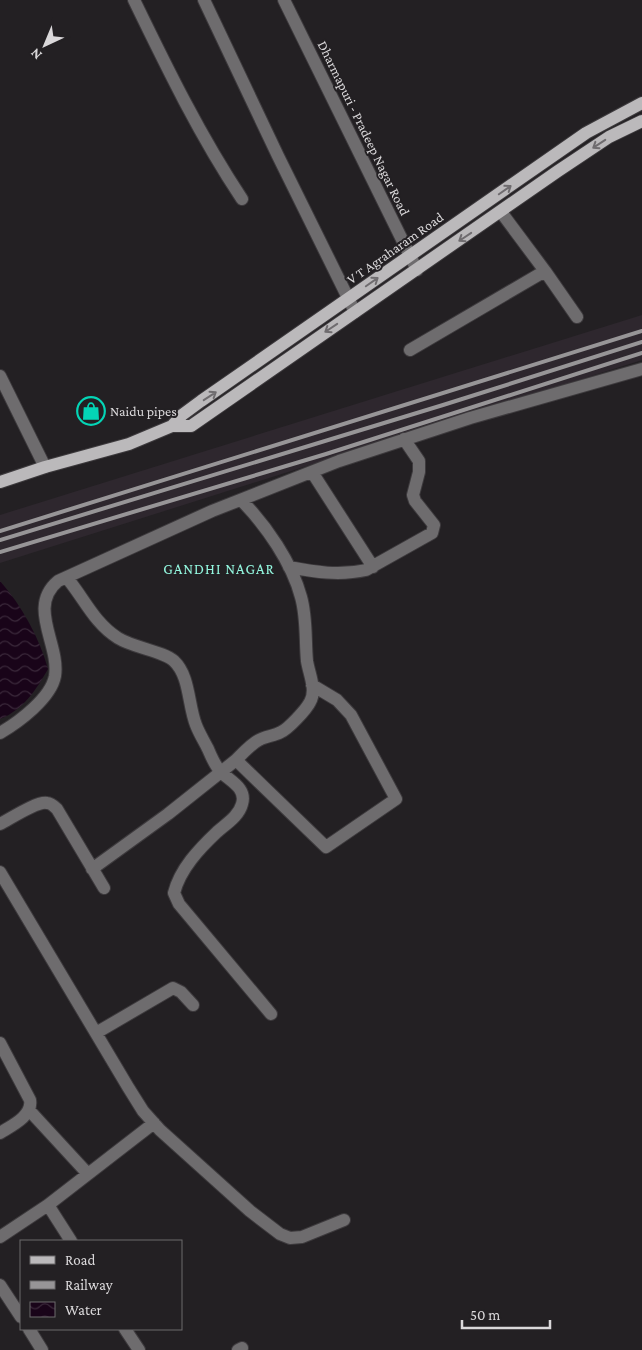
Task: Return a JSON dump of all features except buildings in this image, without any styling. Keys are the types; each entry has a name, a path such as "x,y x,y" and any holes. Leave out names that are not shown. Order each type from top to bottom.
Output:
{"main road":[{"name":"V T Agraharam Road","path":"172,426 182,415 586,134 642,103"},
{"name":"V T Agraharam Road","path":"0,482 45,467 129,444 172,426 191,426 558,171 610,137 642,121"}],"street":[{"path":"134,0 164,63 211,151 242,199"},
{"path":"204,0 355,312"},
{"name":"Dharmapuri - Pradeep Nagar Road","path":"284,0 417,270"},
{"path":"501,212 577,317"},
{"path":"410,350 545,271"},
{"path":"0,733 17,723 31,711 44,696 54,678 56,660 44,611 45,599 52,586 58,581 212,511 404,438 642,369"},
{"path":"0,376 45,467"},
{"path":"289,567 332,574 354,573 373,567 428,536 434,529 434,525 417,505 413,495 419,472 419,461 404,438"},
{"path":"312,472 373,567"},
{"path":"92,869 168,814 258,740 282,732 311,701 312,685 308,668 301,597 289,567 266,529 256,515 241,500"},
{"path":"67,578 94,617 107,631 136,647 163,654 175,662 186,685 195,725 220,771 237,785 243,795 243,802 239,811 202,846 183,872 174,893 179,904 271,1014"},
{"path":"236,760 326,847 396,799 351,715 337,700 312,685"},
{"path":"0,824 38,804 47,803 52,805 57,809 104,888"},
{"path":"0,872 133,1095 143,1111 154,1123 250,1211 280,1234 290,1238 302,1237 344,1220"},
{"path":"96,1034 173,988 181,992 193,1005"},
{"path":"0,1042 30,1100 30,1110 88,1174"},
{"path":"0,1133 20,1120 30,1110"},
{"path":"0,1237 48,1205 154,1123"},
{"path":"48,1205 70,1240"},
{"path":"0,1284 20,1315"},
{"path":"30,1330 42,1350"},
{"path":"127,1330 139,1350"}],"shaded area":[{"path":"642,315 642,360 0,563 0,515"}],"water":[{"path":"0,581 16,601 29,622 40,645 48,669 34,692 22,705 0,719"}],"railway":[{"path":"0,531 642,331"},
{"path":"0,540 443,405 642,342"},
{"path":"0,552 326,454 642,353"}],"place":[{"name":"Naidu pipes","path":"91,411"}],"district":[{"name":"GANDHI NAGAR","path":"219,569"}]}
